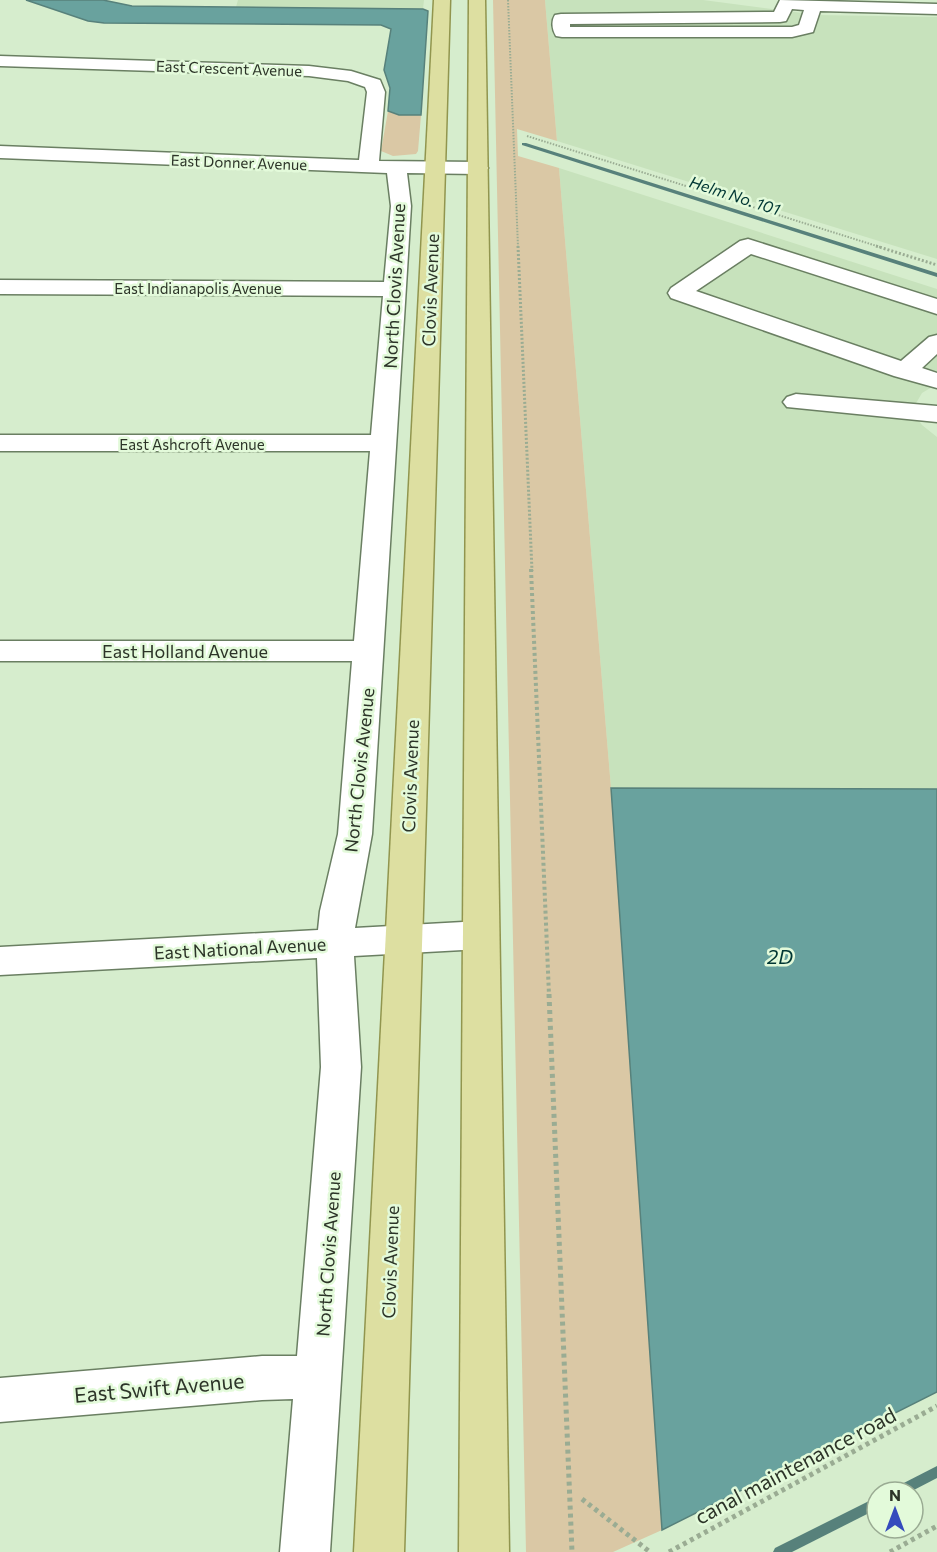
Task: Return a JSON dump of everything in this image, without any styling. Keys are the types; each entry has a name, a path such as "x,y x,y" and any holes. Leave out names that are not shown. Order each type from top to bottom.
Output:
{"main road":[{"name":"Clovis Avenue","path":"379,1552 442,0"},
{"path":"477,0 484,1552"}],"street":[{"path":"546,6 567,4 594,6 592,0"},
{"path":"755,0 813,6 927,6"},
{"path":"786,4 780,17 561,19 562,32 792,32 807,28 813,6"},
{"name":"East Crescent Avenue","path":"0,61 309,71 351,76 373,84 376,92 368,166"},
{"name":"East Donner Avenue","path":"0,152 478,168"},
{"name":"North Clovis Avenue","path":"305,1552 341,1067 335,943 338,911 356,834 396,289 401,206 398,167"},
{"path":"937,307 748,246 679,293 937,381"},
{"name":"East Indianapolis Avenue","path":"0,287 396,289"},
{"path":"903,371 937,342"},
{"path":"796,402 937,414"},
{"name":"East Ashcroft Avenue","path":"0,443 384,443"},
{"name":"East Holland Avenue","path":"0,651 370,651"},
{"name":"East National Avenue","path":"0,961 481,935"},
{"name":"East Swift Avenue","path":"0,1400 262,1378 319,1377"}],"path":[{"path":"508,0 572,1552"},
{"path":"527,136 937,265"},
{"name":"canal maintenance road","path":"669,1552 937,1406"},
{"path":"582,1498 651,1552"},
{"path":"890,1552 937,1526"}],"shaded area":[{"path":"238,0 424,0 423,9 236,7"},
{"path":"493,0 545,0 557,141 517,129 518,156 559,168 611,788 662,1530 613,1552 526,1552"},
{"path":"545,0 703,0 818,15 937,17 937,259 557,141"},
{"path":"388,111 399,115 421,115 416,154 393,156 381,151"},
{"path":"559,168 937,289 937,384 922,393 915,405 917,418 937,437 937,789 611,788"}],"water":[{"path":"26,0 103,0 132,6 423,9 428,11 421,115 399,115 388,111 390,88 384,70 391,29 381,25 104,23 88,21"},
{"name":"2D","path":"611,788 937,789 937,1392 662,1530"}],"waterway":[{"name":"Helm No. 101","path":"524,144 937,275"},
{"path":"921,1480 937,1472"},
{"path":"779,1552 865,1509"}]}
